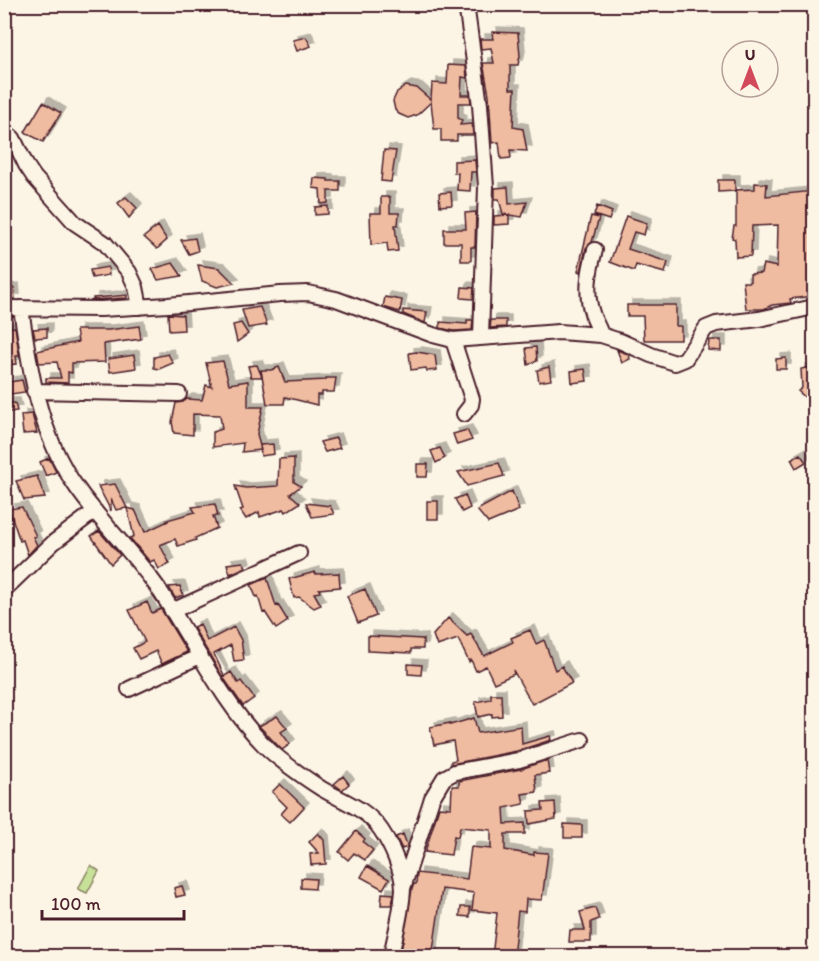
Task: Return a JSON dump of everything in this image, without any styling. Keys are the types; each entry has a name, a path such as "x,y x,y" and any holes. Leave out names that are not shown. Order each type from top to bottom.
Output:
{"street":[{"path":"466,4 480,105 486,187 481,337"},
{"path":"4,131 13,138 26,165 41,185 75,223 105,243 129,272 136,287 140,307"},
{"path":"595,250 589,270 588,287 591,312 602,335"},
{"path":"4,308 101,309 308,293 336,299 433,335 453,340 559,332 602,335 669,362 678,362 687,358 706,328 716,324 759,319 814,307"},
{"path":"21,308 34,391 41,416 62,464 94,511 131,552 172,610 227,697 255,735 273,754 372,819 381,830 393,854 403,888"},
{"path":"453,340 472,399 471,405 464,414"},
{"path":"34,391 179,394"},
{"path":"4,590 54,542 94,511"},
{"path":"172,610 299,553"},
{"path":"129,689 200,656"},
{"path":"391,957 403,888 432,798 440,782 447,776 519,760 582,740"}],"green space":[{"path":"91,865 99,871 87,893 78,889"}],"building":[{"path":"492,32 518,33 520,56 518,65 510,65 510,89 515,89 513,127 523,129 527,151 510,150 511,158 501,159 499,142 492,143 489,95 483,63 494,63 491,48 481,49 480,39 493,39"},
{"path":"306,37 311,46 297,51 293,40"},
{"path":"448,65 466,66 467,78 462,77 461,95 470,95 471,103 458,103 458,118 462,120 460,125 472,124 473,135 457,135 457,141 441,141 441,129 434,129 431,102 417,115 408,118 395,110 393,101 397,92 406,86 417,88 431,100 432,83 447,84"},
{"path":"43,102 61,113 43,142 25,132"},
{"path":"384,150 396,151 391,182 381,181"},
{"path":"475,160 476,172 471,172 470,191 457,190 458,173 454,173 454,161"},
{"path":"314,178 340,181 340,191 328,191 328,203 321,204 320,189 313,188"},
{"path":"718,180 735,180 735,191 718,192"},
{"path":"755,183 767,184 766,196 814,191 814,296 790,299 791,303 772,305 764,309 746,309 743,282 750,282 750,274 761,273 763,264 777,267 778,225 752,226 751,256 736,257 735,239 732,238 734,226 736,226 736,190 755,189"},
{"path":"508,187 509,204 527,202 522,217 503,214 499,199 495,199 495,188"},
{"path":"451,192 452,205 440,206 439,193"},
{"path":"126,197 137,208 129,218 118,203"},
{"path":"381,197 390,197 390,213 399,213 398,225 395,225 398,251 388,252 387,243 371,245 370,213 381,213"},
{"path":"328,206 328,214 315,215 315,207"},
{"path":"597,206 612,212 609,220 594,215"},
{"path":"476,212 475,247 471,247 471,261 461,261 461,243 444,243 444,229 466,229 465,213"},
{"path":"509,215 509,224 494,225 494,216"},
{"path":"591,216 599,218 592,242 586,248 581,272 578,271"},
{"path":"626,216 647,223 644,235 634,232 628,249 668,262 665,273 636,265 634,271 610,262"},
{"path":"158,226 167,240 157,249 144,237"},
{"path":"195,238 198,251 189,254 181,240"},
{"path":"173,263 182,276 158,280 152,269"},
{"path":"198,265 219,268 234,283 217,287 202,281"},
{"path":"108,267 109,275 92,278 90,270"},
{"path":"462,287 474,288 473,299 461,298"},
{"path":"14,288 15,299 4,299 4,289"},
{"path":"127,295 127,298 93,300 93,298"},
{"path":"385,297 402,300 400,312 383,307"},
{"path":"627,305 676,305 676,326 681,326 681,340 644,340 643,316 627,316"},
{"path":"260,307 267,325 248,328 242,310"},
{"path":"403,310 427,312 425,323 403,314"},
{"path":"168,314 183,315 184,330 169,331"},
{"path":"467,320 473,320 472,330 454,331 440,328 440,322 467,324"},
{"path":"491,320 506,320 506,327 490,328"},
{"path":"241,323 248,334 237,342 233,325"},
{"path":"139,326 141,339 104,344 105,362 72,363 72,373 68,372 68,383 46,382 46,378 61,378 57,362 39,363 37,351 78,342 76,330 108,330"},
{"path":"15,327 19,353 19,356 16,356 17,364 4,365 4,328"},
{"path":"47,328 47,337 35,338 33,329"},
{"path":"709,340 721,340 721,351 708,350"},
{"path":"536,347 537,361 528,365 526,348"},
{"path":"617,350 628,354 630,359 622,363"},
{"path":"409,353 435,355 437,370 427,371 426,368 411,370"},
{"path":"168,354 173,363 159,369 154,368 154,357"},
{"path":"134,355 136,368 110,372 108,359"},
{"path":"786,358 786,369 776,369 776,359"},
{"path":"223,361 229,384 248,381 248,407 263,407 257,434 261,450 242,452 243,443 213,447 213,432 222,429 220,415 193,414 193,435 174,433 172,422 176,403 187,399 202,400 206,385 212,387 206,363"},
{"path":"257,365 262,377 251,377 248,366"},
{"path":"279,367 285,382 336,378 334,392 322,392 322,395 317,395 317,405 285,397 284,404 267,404 261,370"},
{"path":"549,367 551,380 539,382 537,370"},
{"path":"811,367 814,395 808,400 798,391 802,388 801,369"},
{"path":"585,369 587,381 572,383 571,371"},
{"path":"22,380 25,392 11,394 9,382"},
{"path":"4,403 15,403 17,411 4,413"},
{"path":"32,414 37,433 23,434 21,415"},
{"path":"467,430 472,440 457,445 453,434"},
{"path":"336,438 340,448 325,452 320,442"},
{"path":"273,444 274,454 261,456 260,445"},
{"path":"440,448 445,458 436,463 431,451"},
{"path":"800,454 806,462 796,468 791,459"},
{"path":"49,458 56,472 46,476 40,462"},
{"path":"294,458 294,482 301,486 290,494 300,503 286,512 284,509 260,517 259,512 246,519 240,510 243,509 235,486 246,488 278,486 279,459"},
{"path":"499,463 504,476 467,486 458,472"},
{"path":"417,464 428,464 427,477 417,477"},
{"path":"37,476 45,498 24,500 16,481"},
{"path":"115,484 127,508 116,510 111,499 111,511 98,486"},
{"path":"512,491 519,510 488,523 477,510"},
{"path":"465,495 470,508 462,512 455,499"},
{"path":"427,501 438,501 438,519 427,519"},
{"path":"306,503 330,506 334,514 312,517"},
{"path":"215,504 218,516 213,516 217,528 195,538 196,540 178,546 175,539 160,545 170,564 159,569 154,560 150,562 130,538 134,536 127,508 135,510 145,532 167,520 195,512 192,507"},
{"path":"22,507 36,536 33,537 37,545 28,555 23,540 20,541 9,509"},
{"path":"99,531 120,555 111,564 91,536"},
{"path":"243,562 246,567 230,574 227,564"},
{"path":"315,572 315,574 339,573 340,587 319,589 320,592 314,593 321,605 314,608 299,597 294,598 289,579"},
{"path":"267,578 276,606 278,605 288,621 276,629 265,612 263,613 258,596 256,597 251,585"},
{"path":"180,586 183,595 175,598 169,587"},
{"path":"365,589 376,616 358,623 347,596"},
{"path":"147,602 152,613 161,609 187,652 162,664 156,651 139,659 133,648 145,642 129,610"},
{"path":"448,618 467,636 471,634 484,656 513,642 511,638 530,630 536,644 544,640 555,670 562,666 572,683 532,704 513,670 514,674 494,683 486,666 476,671 458,639 437,646 433,635"},
{"path":"200,624 207,641 234,627 241,640 244,660 234,661 231,645 214,654 224,675 222,676 193,627"},
{"path":"368,636 423,639 423,649 411,649 411,653 368,651"},
{"path":"408,664 422,665 421,675 408,674"},
{"path":"231,672 238,683 241,681 254,698 243,706 223,677"},
{"path":"491,694 501,694 502,716 492,717 492,714 478,717 475,702 491,699"},
{"path":"277,716 287,728 281,732 290,744 282,750 259,726"},
{"path":"474,718 478,733 521,726 522,744 550,736 551,740 517,751 451,764 451,761 456,760 453,741 434,745 430,727 450,723 450,725"},
{"path":"547,760 549,773 535,775 537,792 522,794 524,804 504,808 505,824 525,823 525,834 505,834 505,850 534,855 534,852 548,853 542,900 526,899 525,912 518,911 513,957 492,957 497,913 472,910 474,893 442,889 432,957 400,957 417,873 467,879 471,847 491,849 491,830 460,827 458,837 454,836 451,855 425,852 439,807 451,808 452,786 459,786 459,781 521,769"},
{"path":"343,776 349,784 342,790 334,784"},
{"path":"280,784 304,807 290,822 281,814 287,807 272,792"},
{"path":"555,802 556,819 529,824 528,811 543,810 542,803"},
{"path":"564,824 582,825 582,838 564,838"},
{"path":"356,831 365,839 363,842 373,850 365,860 354,853 348,860 339,852"},
{"path":"318,833 324,840 326,864 311,865 310,854 319,853 309,842"},
{"path":"403,834 407,847 402,849 396,837"},
{"path":"367,866 389,879 383,889 361,877"},
{"path":"301,878 316,879 315,889 301,888"},
{"path":"182,886 185,895 176,897 174,888"},
{"path":"382,893 394,894 392,905 381,905"},
{"path":"461,907 470,907 470,917 460,916"},
{"path":"595,908 599,919 591,922 591,942 569,942 570,930 585,930 580,912"}]}
